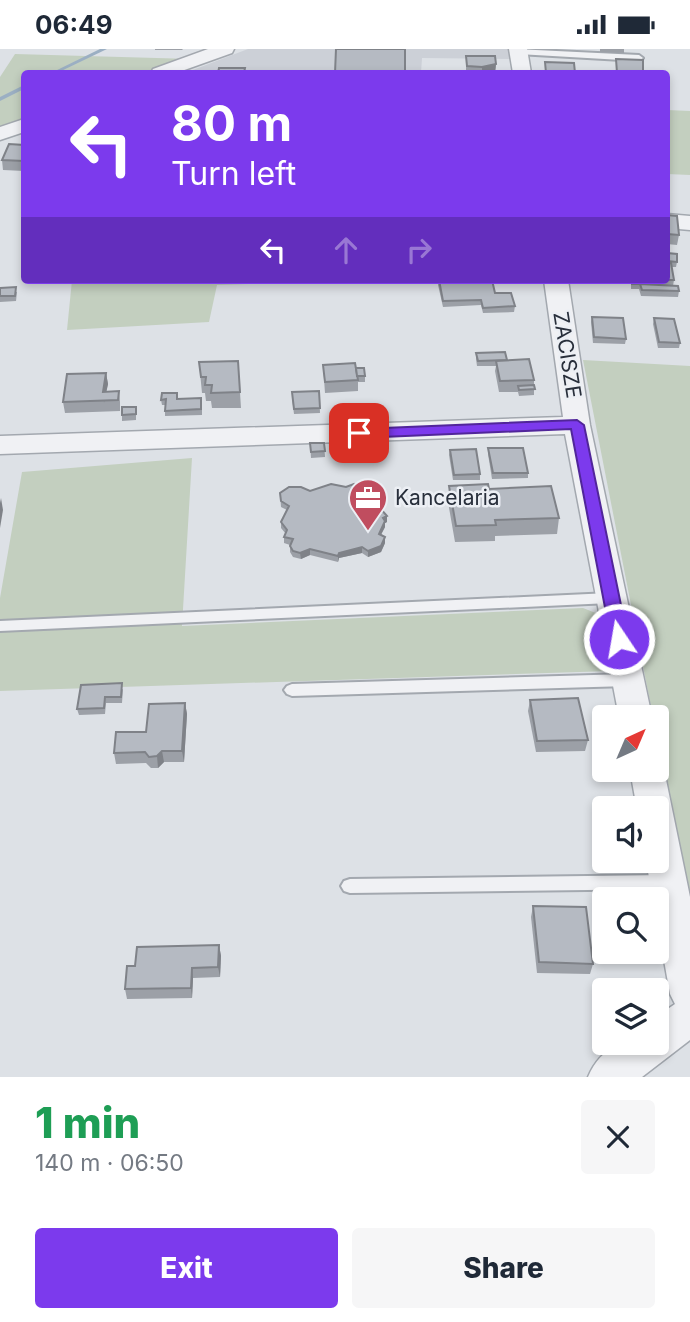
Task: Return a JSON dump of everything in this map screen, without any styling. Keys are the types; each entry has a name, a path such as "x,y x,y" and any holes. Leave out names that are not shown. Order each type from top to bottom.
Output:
{"street":[{"path":"168,70 225,49"},
{"path":"518,50 521,70"},
{"path":"0,134 21,126"},
{"path":"670,221 690,223"},
{"name":"ZACISZE","path":"557,284 577,425 633,705"},
{"path":"0,445 577,425"},
{"path":"666,873 690,995"},
{"path":"669,1032 690,1016"},
{"path":"609,1077 638,1055"}],"lane":[{"path":"518,50 639,58"},
{"path":"0,626 610,598"},
{"path":"292,690 628,681"},
{"path":"350,886 668,882"}],"shaded area":[{"path":"248,49 511,49 512,59 422,58 421,70 193,70"}],"green space":[{"path":"15,54 192,59 161,70 21,70 21,121 0,129 0,77"},
{"path":"670,110 690,111 690,175 670,174"},
{"path":"72,284 250,284 217,285 209,322 67,330"},
{"path":"583,360 690,366 690,903 666,782 669,782 669,705 651,705"},
{"path":"192,458 182,626 583,608 606,617 611,671 0,691 0,598 22,472"}],"building":[{"path":"336,49 405,49 405,70 335,70"},
{"path":"466,56 495,56 496,64 467,66"},
{"path":"616,59 643,60 643,70 617,70"},
{"path":"545,62 574,63 575,70 546,70"},
{"path":"219,68 245,68 245,70"},
{"path":"9,144 21,145 21,161 2,160"},
{"path":"670,215 677,216 679,235 670,234"},
{"path":"670,253 677,254 677,262 670,261"},
{"path":"670,263 671,263 674,280 670,280"},
{"path":"440,284 493,284 495,293 511,293 515,306 483,308 481,300 443,301"},
{"path":"640,284 678,286 679,291 642,290"},
{"path":"16,287 15,296 0,296 0,288"},
{"path":"592,317 623,318 626,339 594,337"},
{"path":"654,318 674,319 680,343 659,342"},
{"path":"505,352 507,360 478,361 476,353"},
{"path":"529,359 534,380 500,381 496,361"},
{"path":"238,361 240,392 211,393 212,385 205,385 206,377 201,377 199,362"},
{"path":"355,363 358,380 325,382 323,365"},
{"path":"356,368 364,368 365,376 357,376"},
{"path":"106,373 103,392 119,391 118,400 63,402 67,374"},
{"path":"534,385 535,389 519,390 518,386"},
{"path":"319,391 320,408 294,409 292,392"},
{"path":"162,393 177,393 177,399 201,398 201,409 165,411 166,399 161,400"},
{"path":"122,407 136,407 136,414 122,415"},
{"path":"310,443 324,443 325,451 311,452"},
{"path":"488,448 523,448 528,473 493,473"},
{"path":"476,449 480,474 454,475 450,450"},
{"path":"331,484 346,487 354,484 358,490 373,489 377,494 372,499 387,516 383,518 385,521 379,534 385,537 381,546 368,551 362,547 339,553 338,556 310,549 300,553 293,551 290,546 293,539 284,537 287,530 281,522 289,506 281,501 280,493 289,487 301,487 310,491"},
{"path":"488,484 489,489 551,486 559,518 495,520 496,525 456,526 449,486"},
{"path":"122,683 121,697 105,697 104,708 77,709 81,685"},
{"path":"578,698 588,740 537,741 530,700"},
{"path":"185,703 182,751 162,751 157,756 149,757 145,752 114,753 116,732 146,732 149,704"},
{"path":"533,906 586,907 592,964 539,962"},
{"path":"219,945 218,967 192,968 191,988 125,989 127,966 135,966 137,947"}],"waterway":[{"path":"60,70 104,49"},
{"path":"0,99 21,88"}],"place":[{"name":"Kancelaria","path":"368,532"}],"route":[{"path":"359,433 577,425 619,639"}]}
